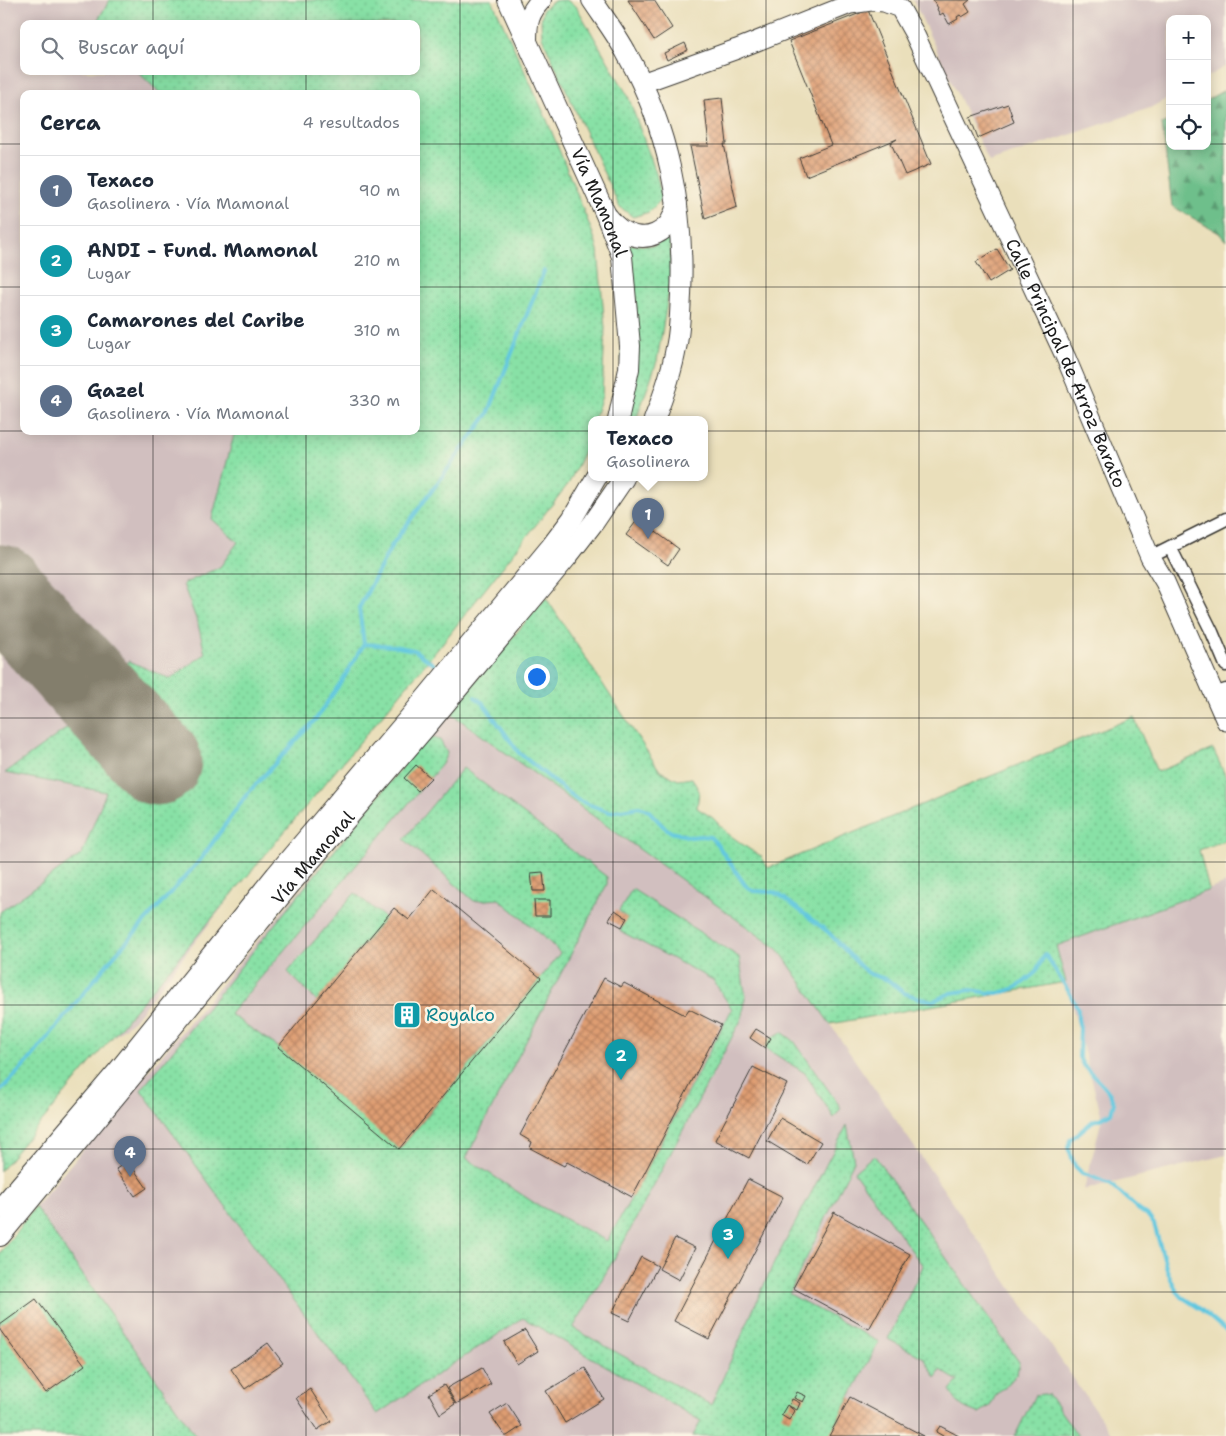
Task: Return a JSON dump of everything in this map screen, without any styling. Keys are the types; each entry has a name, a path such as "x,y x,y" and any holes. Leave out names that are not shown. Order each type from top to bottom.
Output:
{"main road":[{"name":"Vía Mamonal","path":"508,0 606,214 622,256 630,346 629,369 619,416"},
{"path":"527,40 529,18 534,8 542,0"},
{"path":"592,0 619,40 642,83 658,122 677,204 682,268 680,310 676,347 655,416"},
{"path":"606,214 622,232 634,236 646,236 657,233 667,226 674,216 677,204"},
{"name":"Vía Mamonal","path":"0,1210 118,1070 276,875 550,548 572,519 594,481"},
{"name":"Vía Mamonal","path":"0,1236 294,881 425,728 567,557 622,481"}],"street":[{"name":"Calle Principal de Arroz Barato","path":"642,83 737,49 850,4 871,1 898,4 914,33 1066,358 1150,557 1165,582 1220,692 1226,721"},
{"path":"1150,557 1226,519"},
{"path":"1170,547 1212,632 1226,665"}],"shaded area":[{"path":"0,0 479,0 420,655 134,1020 0,1129"},
{"path":"913,0 1226,0 1226,66 1211,75 1211,15 1166,15 1166,99 1150,108 989,162"},
{"path":"449,712 779,950 1113,1436 196,1436 35,1207"},
{"path":"1226,883 1226,1155 1084,1190 1102,1118 1056,946"}],"green space":[{"path":"110,0 492,0 547,120 598,250 605,328 602,396 595,416 588,416 588,441 569,483 437,650 0,1171 0,912 82,854 106,792 5,773 81,718 129,661 170,679 205,654 198,624 183,584 220,567 238,542 212,519 234,435 420,435 420,90 157,90 141,75 420,75 420,20 98,20"},
{"path":"566,0 576,6 628,96 656,173 662,199 649,212 633,217 619,206 542,37 541,21 543,9 554,1"},
{"path":"1226,89 1226,241 1219,233 1172,206 1162,124 1166,122 1166,150 1211,150 1211,98"},
{"path":"671,234 670,285 657,361 637,416 622,416 621,244 654,246"},
{"path":"546,598 660,771 678,780 692,778 699,791 697,808 713,818 727,833 761,856 768,868 1134,717 1157,772 1213,749 1226,777 1226,840 1199,850 1209,890 1056,946 1066,982 830,1024 779,950 449,712"},
{"path":"427,736 440,740 447,753 442,764 230,1014 278,1047 400,1149 560,953 499,899 474,901 404,839 463,768 607,877 607,884 466,1158 536,1204 607,1241 732,1009 713,980 620,931 627,918 619,911 632,889 739,957 746,998 741,1020 620,1249 573,1328 711,1405 772,1267 847,1125 854,1161 789,1294 879,1342 829,1436 693,1436 701,1421 523,1318 377,1414 141,1090"},
{"path":"355,893 385,918 317,1001 288,972"},
{"path":"782,1032 794,1041 841,1108 834,1118 805,1073 765,1048 771,1038"},
{"path":"874,1155 1019,1362 1017,1374 997,1393 990,1406 979,1413 965,1408 955,1399 950,1390 958,1381 940,1370 936,1378 924,1358 888,1339 923,1266 854,1172"},
{"path":"35,1207 196,1436 0,1436 0,1253"},
{"path":"1035,1395 1049,1395 1078,1436 1015,1436"}],"building":[{"path":"628,0 654,0 672,28 654,40"},
{"path":"933,0 970,0 965,4 970,12 962,17 960,15 957,17 958,19 949,24 943,13 940,15"},
{"path":"868,10 931,164 905,175 891,143 897,139 806,176 799,158 831,145 789,41"},
{"path":"685,43 688,50 667,60 664,53"},
{"path":"722,98 727,144 724,144 737,207 705,219 690,146 709,146 704,100"},
{"path":"1008,104 1014,122 978,138 970,117"},
{"path":"997,249 1010,270 989,283 976,262"},
{"path":"638,519 679,549 668,565 626,535"},
{"path":"416,765 431,778 418,791 404,778"},
{"path":"543,872 545,891 533,891 531,873"},
{"name":"Royalco","path":"434,889 541,978 399,1149 278,1047 394,908 409,920"},
{"path":"534,900 550,900 550,916 535,916"},
{"path":"615,910 627,918 622,927 609,920"},
{"path":"604,978 621,987 624,983 685,1015 689,1009 721,1025 632,1197 567,1162 564,1166 530,1148 532,1142 520,1135"},
{"path":"756,1029 771,1038 765,1048 750,1038"},
{"path":"753,1067 787,1084 749,1158 715,1140"},
{"path":"780,1118 821,1142 807,1165 767,1141"},
{"path":"128,1161 147,1188 135,1196 116,1169"},
{"path":"748,1179 783,1197 709,1339 674,1321"},
{"path":"834,1212 910,1254 869,1329 793,1288"},
{"path":"675,1238 695,1248 679,1280 659,1269"},
{"path":"641,1257 658,1266 629,1321 612,1313"},
{"path":"36,1299 85,1365 46,1393 0,1330 0,1325"},
{"path":"525,1330 538,1351 517,1364 504,1342"},
{"path":"268,1343 283,1363 245,1389 231,1369"},
{"path":"482,1368 491,1384 456,1404 447,1388"},
{"path":"585,1368 604,1399 565,1423 546,1391"},
{"path":"444,1385 455,1404 440,1414 429,1394"},
{"path":"310,1389 331,1421 317,1430 296,1398"},
{"path":"797,1392 806,1396 803,1402 794,1398"},
{"path":"850,1397 924,1436 829,1436"},
{"path":"792,1399 800,1403 797,1410 789,1406"},
{"path":"507,1403 522,1426 505,1436 490,1414"},
{"path":"787,1405 795,1411 789,1420 781,1415"},
{"path":"940,1426 959,1436 943,1436 936,1432"}],"waterway":[{"path":"0,1091 27,1063 113,957 201,859 247,794 316,719 343,679 364,644 359,608 392,545 488,414 544,271"},
{"path":"364,644 414,650 436,666"},
{"path":"475,697 483,703 519,753 572,796 609,812 639,807 648,810 671,832 691,837 710,837 717,844 745,885 753,891 773,892 781,896 828,932 862,968 870,974 888,980 904,993 933,1001 951,993 971,990 1000,993 1019,986 1035,973 1045,954 1078,1009 1080,1028 1079,1057 1083,1065 1104,1086 1114,1103 1111,1113 1093,1121 1070,1140 1068,1148 1075,1166 1082,1173 1110,1184 1148,1216 1154,1224 1167,1270 1176,1290 1182,1297 1199,1308 1226,1331"}],"runway":[{"path":"0,589 157,761"}],"place":[{"name":"Texaco","path":"648,539"},
{"name":"Royalco","path":"407,1015"},
{"name":"ANDI - Fund. Mamonal","path":"621,1080"},
{"name":"Gazel","path":"130,1177"},
{"name":"Camarones del Caribe","path":"728,1259"}]}
